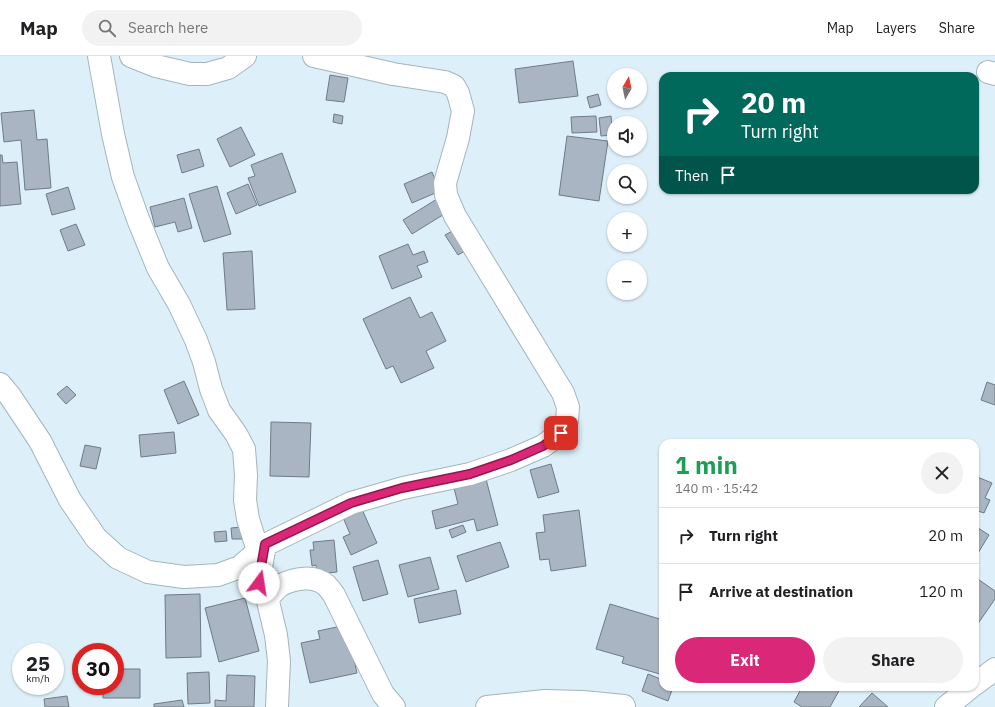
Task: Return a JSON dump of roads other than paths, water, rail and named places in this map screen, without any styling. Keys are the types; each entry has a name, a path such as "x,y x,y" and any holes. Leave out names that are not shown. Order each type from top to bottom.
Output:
{"street":[{"path":"99,56 113,134 123,176 138,219 158,268 179,304 196,340 219,410 236,434 244,449 246,475 245,500 248,519 261,548 261,567 276,635 279,661 277,707"},
{"path":"131,56 156,66 190,74 207,74 228,68 245,56"},
{"path":"218,575 240,567 261,548 351,503 402,488 470,474 511,460 543,446 561,433 567,421 568,407 563,392 455,216 446,195 445,183 458,138 462,111 458,93 454,86 445,82 393,74 314,56"},
{"path":"0,384 10,396 40,441 70,500 96,538 118,558 148,572 184,577 218,575 249,579 259,583 266,593"},
{"path":"266,593 281,585 299,579 307,578 318,580 327,585 334,595 383,694 394,707"},
{"path":"979,681 995,669"},
{"path":"946,707 966,691"},
{"path":"487,707 545,701 583,702 624,706"}]}
